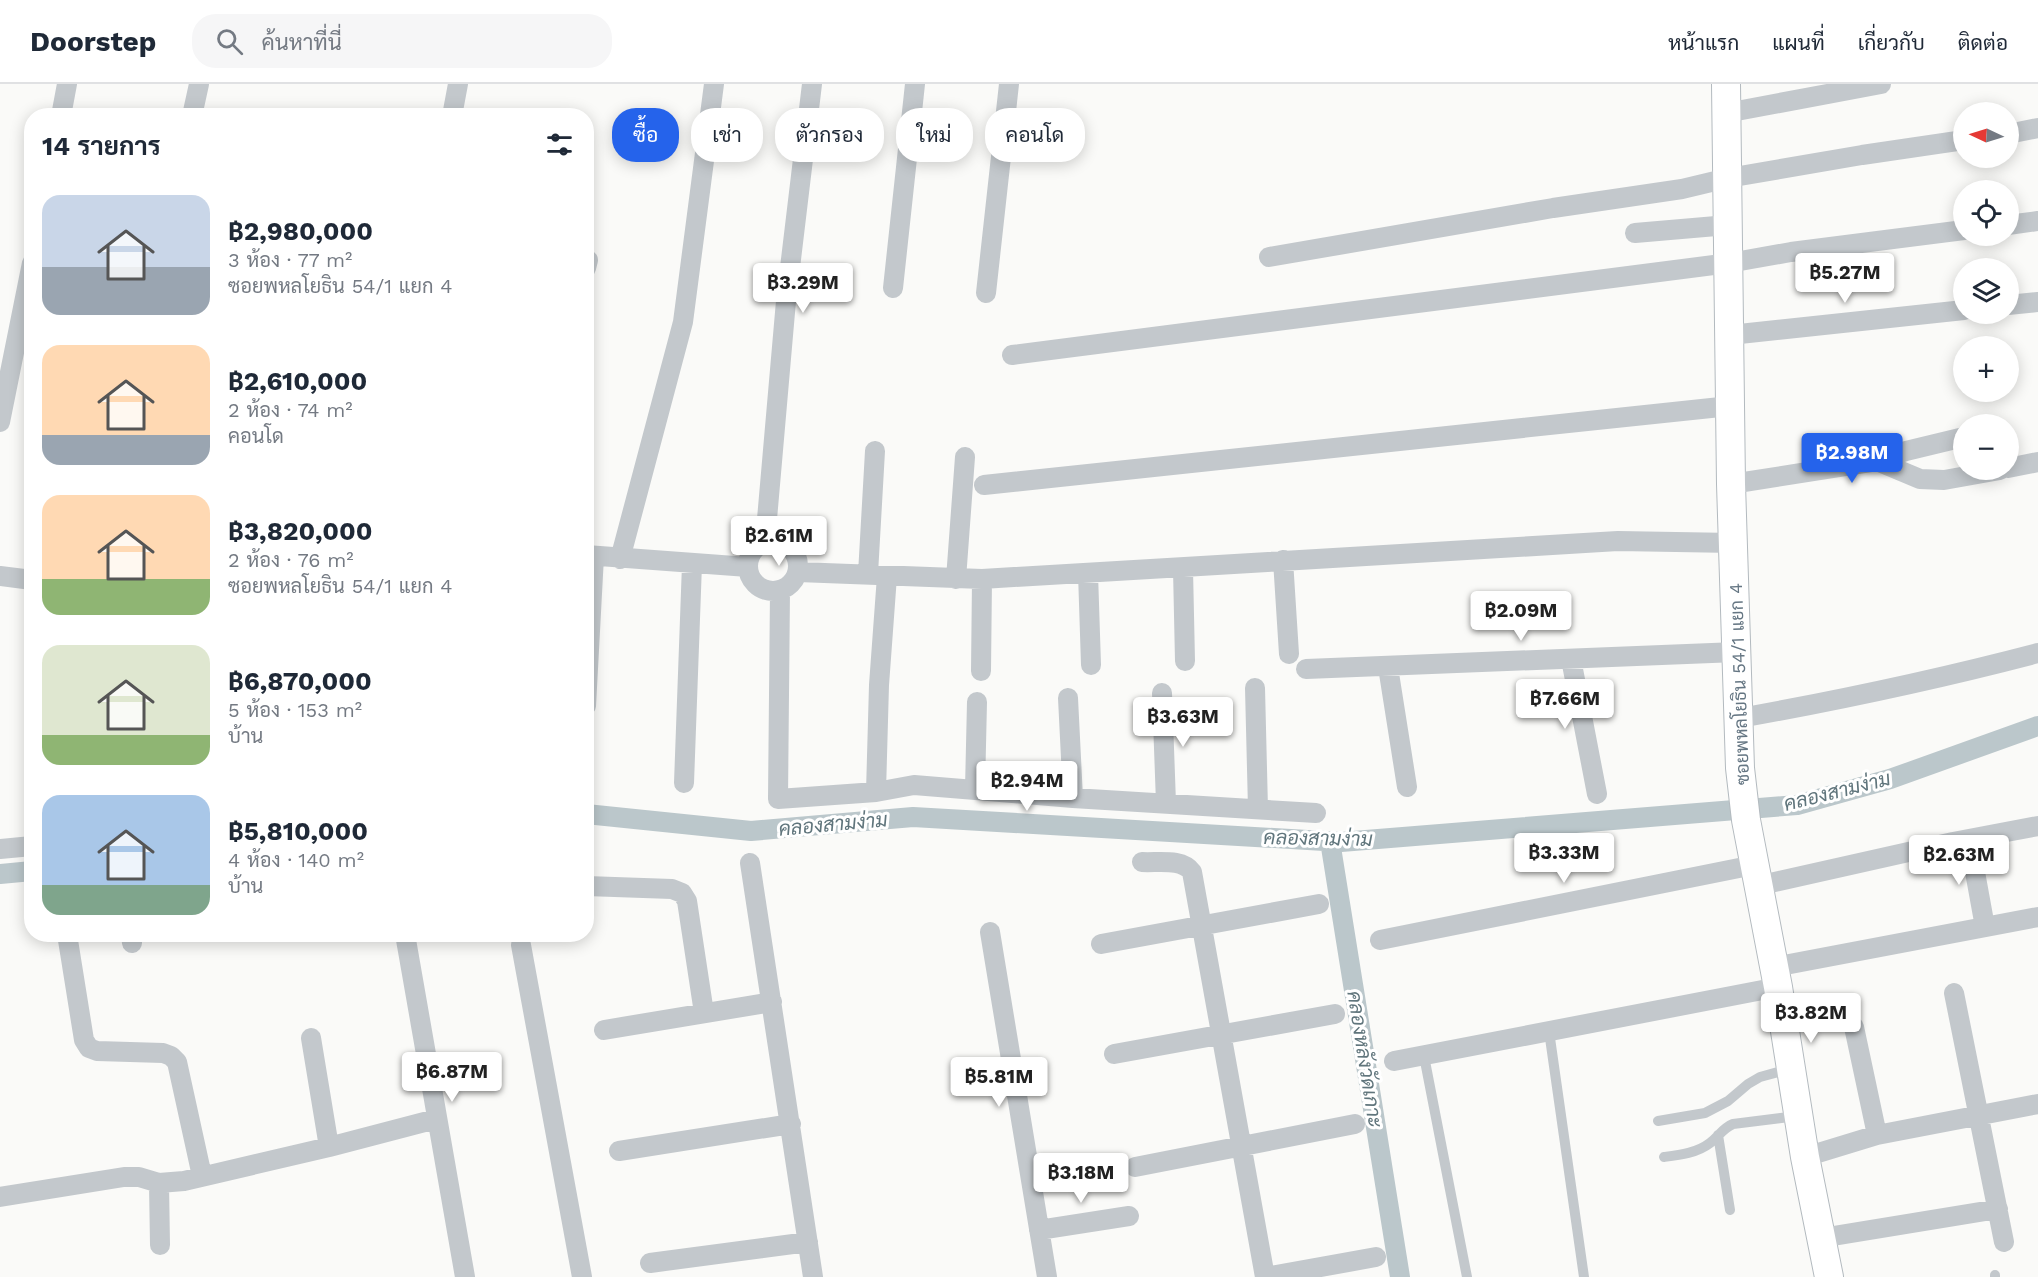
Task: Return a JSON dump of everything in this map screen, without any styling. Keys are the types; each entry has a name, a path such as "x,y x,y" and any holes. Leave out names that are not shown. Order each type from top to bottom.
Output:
{"street":[{"path":"62,108 67,84"},
{"path":"194,108 199,84"},
{"path":"454,108 458,84"},
{"path":"620,559 683,322 714,84"},
{"path":"765,542 786,302 812,84"},
{"path":"892,288 915,84"},
{"path":"986,293 1009,84"},
{"name":"ซอยพหลโยธิน 54/1 แยก 4","path":"1726,84 1731,484 1740,768 1746,820 1829,1277"},
{"path":"1726,113 1881,84"},
{"path":"2019,132 2038,128"},
{"path":"1269,257 1553,208 1682,189 1728,178 1862,155 1953,142"},
{"path":"2019,224 2038,221"},
{"path":"1635,233 1728,225"},
{"path":"1012,355 1729,263 1803,250 1953,231"},
{"path":"1,416 24,302"},
{"path":"2019,304 2038,302"},
{"path":"1730,335 1953,311"},
{"path":"984,485 1730,406"},
{"path":"1731,484 1877,461 1953,440"},
{"path":"875,451 879,685 876,792"},
{"path":"956,579 965,458"},
{"path":"1877,461 1920,479 1953,478"},
{"path":"2019,466 2038,462"},
{"path":"778,541 790,547 797,559 798,572 791,583 780,591 767,591 756,585 748,574 748,567 748,561 754,549 765,542 778,541"},
{"path":"798,572 982,579 1618,541 1734,543"},
{"path":"594,556 748,567"},
{"path":"1283,560 1289,654"},
{"path":"684,783 692,564"},
{"path":"1183,568 1185,660"},
{"path":"1088,573 1091,665"},
{"path":"0,576 24,579"},
{"path":"981,671 982,579"},
{"path":"780,591 778,800 876,792 914,785 1073,798 1316,813"},
{"path":"1306,669 1737,652"},
{"path":"1740,718 1832,702 1982,668 2038,652"},
{"path":"1571,659 1597,794"},
{"path":"1389,667 1407,788"},
{"path":"1255,688 1258,809"},
{"path":"1162,693 1166,803"},
{"path":"1068,698 1073,798"},
{"path":"975,789 977,702"},
{"path":"1380,940 2038,826"},
{"path":"1969,839 1985,927"},
{"path":"0,849 24,847"},
{"path":"1142,862 1178,863 1188,866 1195,880 1265,1277 1376,1257"},
{"path":"750,863 813,1277"},
{"path":"594,886 672,889 682,893 687,901 704,1012"},
{"path":"1101,944 1319,904"},
{"path":"1394,1061 1550,1031 1985,927 2038,917"},
{"path":"990,932 1047,1277"},
{"path":"68,942 84,1040 89,1048 97,1051 164,1053 177,1062 202,1176"},
{"path":"406,942 465,1277"},
{"path":"520,945 582,1277"},
{"path":"1954,993 2004,1242"},
{"path":"604,1030 772,1002"},
{"path":"1114,1054 1335,1014"},
{"path":"1854,1027 1877,1135"},
{"path":"311,1038 329,1147"},
{"path":"1806,1157 1877,1135 2038,1104"},
{"path":"0,1197 124,1177 139,1177 159,1183 184,1181 436,1119"},
{"path":"619,1151 791,1124"},
{"path":"1135,1167 1242,1148 1355,1124"},
{"path":"159,1183 160,1245"},
{"path":"1821,1238 1998,1209"},
{"path":"1039,1230 1129,1216"},
{"path":"650,1263 808,1242"}],"lane":[{"path":"1550,1031 1584,1277"},
{"path":"1424,1056 1467,1277"},
{"path":"1658,1121 1705,1113 1728,1101 1760,1077 1792,1068"},
{"path":"1664,1157 1700,1150 1725,1127 1733,1124 1800,1115"},
{"path":"1718,1135 1730,1210"}],"waterway":[{"name":"คลองสามง่าม","path":"594,815 751,831 913,817 1341,842 1797,805 1890,779 2038,726"},
{"name":"คลองหลังวัดเกาะ","path":"1330,841 1400,1277"},
{"name":"คลองสามง่าม","path":"0,874 24,872"}]}
